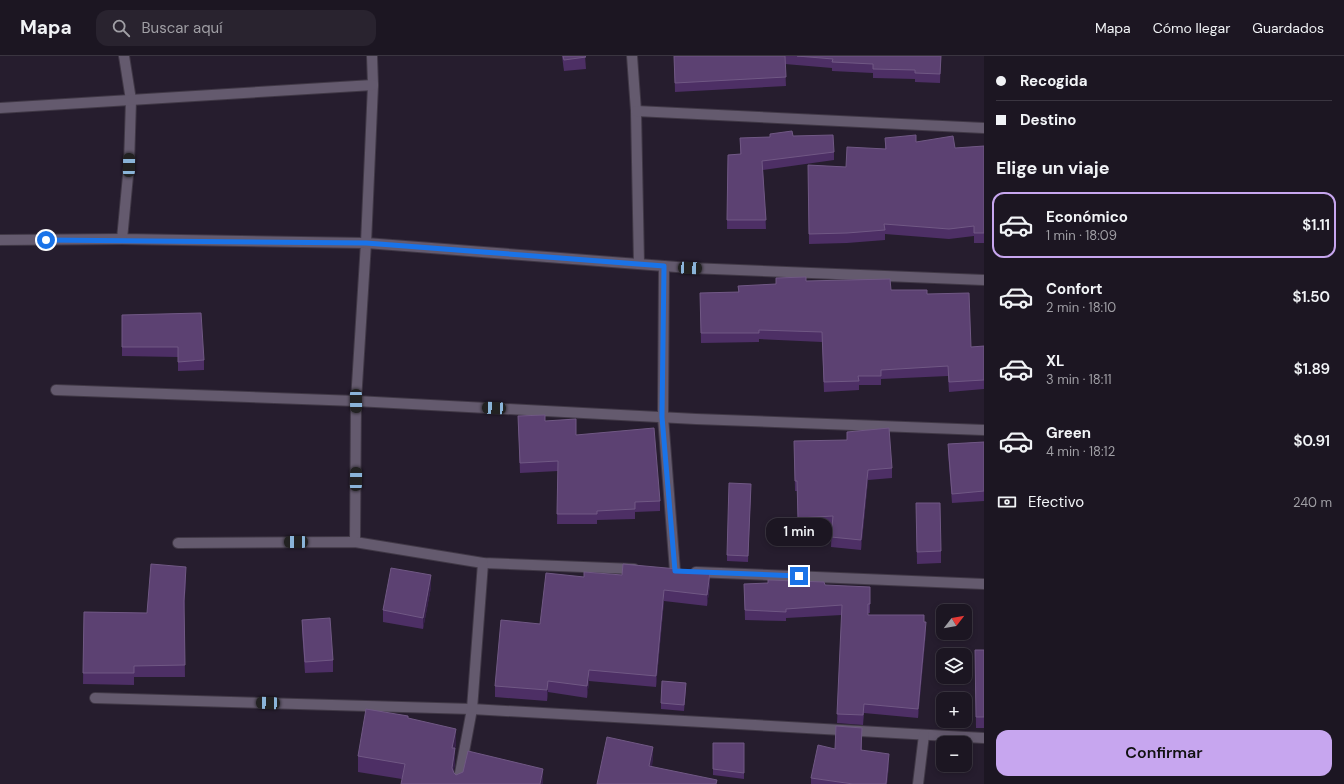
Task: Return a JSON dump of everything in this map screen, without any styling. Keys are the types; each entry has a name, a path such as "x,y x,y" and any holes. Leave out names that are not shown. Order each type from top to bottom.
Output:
{"street":[{"path":"122,239 129,165 131,100 124,56"},
{"path":"355,542 356,401 366,243 373,85 372,56"},
{"path":"632,56 636,110 640,264"},
{"path":"0,108 373,85"},
{"path":"636,110 984,128"},
{"path":"0,240 122,239 366,243 664,266 984,280"},
{"path":"664,266 662,417 671,571 984,584"},
{"path":"56,390 356,401 662,417 984,430"},
{"path":"178,543 355,542 483,563 644,570"},
{"path":"458,784 472,709 483,563"},
{"path":"95,698 472,709 984,738"},
{"path":"918,784 924,735"}],"building":[{"path":"563,56 585,56 586,57 564,60"},
{"path":"674,56 785,56 786,77 675,83"},
{"path":"797,56 941,56 940,74 915,73 915,70 873,69 873,64 832,62 833,59"},
{"path":"792,131 793,136 833,135 834,152 762,161 766,220 727,220 728,155 741,154 740,138 770,137 770,134"},
{"path":"916,135 916,142 953,136 955,148 984,146 984,233 974,233 974,226 949,229 884,224 885,230 809,234 808,165 846,167 847,147 886,149 885,138"},
{"path":"806,277 806,281 890,279 891,290 927,290 927,294 969,293 971,347 984,346 984,380 949,382 948,366 881,370 881,376 858,376 859,381 824,382 822,332 759,330 759,333 701,333 700,293 739,292 738,286 776,284 776,278"},
{"path":"201,313 204,360 178,362 178,347 122,347 122,315"},
{"path":"545,415 545,421 576,419 576,435 654,428 660,501 635,502 635,509 597,511 597,514 557,514 558,461 520,463 518,416"},
{"path":"889,428 892,468 868,470 861,540 831,537 833,516 798,518 794,441 847,440 847,432"},
{"path":"984,442 984,491 952,494 948,444"},
{"path":"729,483 751,484 748,556 727,555"},
{"path":"916,503 940,503 941,551 917,552"},
{"path":"151,564 186,567 184,601 185,665 134,666 134,673 83,673 84,612 147,613"},
{"path":"623,564 710,572 707,595 664,590 656,676 589,670 587,686 548,681 547,690 495,686 501,620 540,624 546,573 584,577 584,572 622,575"},
{"path":"391,568 431,575 423,618 383,610"},
{"path":"768,580 824,582 825,585 870,587 870,604 868,604 868,615 924,615 924,622 926,622 918,709 864,704 863,715 837,714 842,605 786,609 786,612 745,610 744,584 768,583"},
{"path":"330,618 333,660 305,662 302,620"},
{"path":"975,650 984,650 984,717 976,717"},
{"path":"662,681 686,683 684,705 661,703"},
{"path":"366,709 408,716 408,718 456,729 452,748 455,748 452,768 456,775 463,772 468,751 543,769 540,784 401,784 405,764 358,756"},
{"path":"836,726 862,728 861,750 889,754 886,784 853,784 811,778 818,745 835,749"},
{"path":"607,737 653,747 649,766 717,780 716,784 597,784"},
{"path":"713,743 744,743 744,773 713,769"}],"route":[{"path":"46,240 122,239 366,243 664,266 662,417 675,571 799,576"}]}
